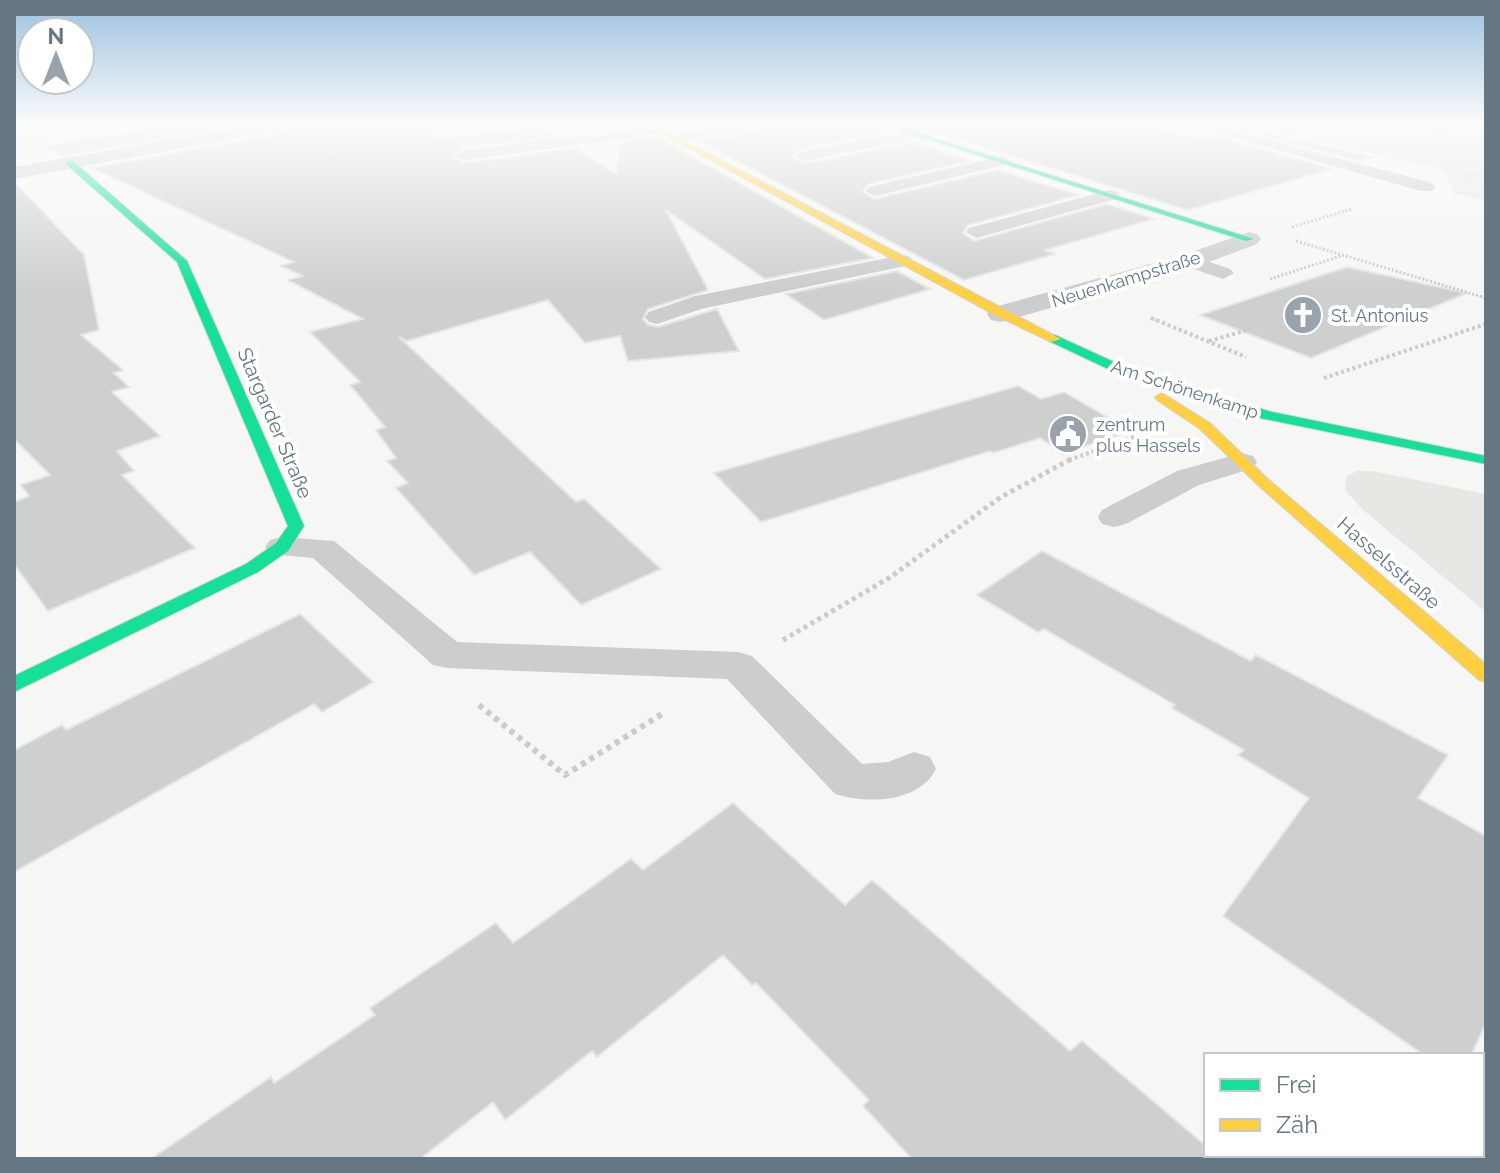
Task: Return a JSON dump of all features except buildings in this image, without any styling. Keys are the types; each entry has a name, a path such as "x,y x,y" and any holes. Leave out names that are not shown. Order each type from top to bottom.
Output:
{"street":[{"name":"Stargarder Straße","path":"90,181 182,261 296,526 282,547"},
{"name":"Am Schönenkamp","path":"755,181 1001,314 1110,365 1265,415 1486,460"},
{"path":"1065,181 1249,239"},
{"name":"Neuenkampstraße","path":"1001,314 1189,261 1249,239"},
{"name":"Hasselsstraße","path":"1110,365 1126,381 1158,395 1258,467 1486,675"},
{"path":"1298,439 1349,434"},
{"path":"14,685 252,568 282,547"}],"lane":[{"path":"875,191 919,181"},
{"path":"1404,181 1427,187"},
{"path":"976,232 1110,195"},
{"path":"657,317 695,303 903,261"},
{"path":"1189,261 1223,273"},
{"path":"1114,517 1188,478 1258,467"},
{"path":"282,547 322,548 447,655 738,666 851,781 873,783 897,780 914,769"}],"path":[{"path":"1249,239 1302,242 1486,298"},
{"path":"1085,292 1252,359"},
{"path":"1265,415 1281,390 1486,324"},
{"path":"1208,342 1251,329"},
{"path":"447,655 438,671 565,775 738,666 889,578 1001,497 1075,457 1154,430 1205,426"}],"shaded area":[{"path":"1448,181 1486,181 1486,201 1453,193"},
{"path":"1357,471 1372,471 1486,494 1486,612 1363,510 1345,490 1347,476"}],"traffic: fast":[{"path":"14,685 252,568 282,547 296,526 182,261 90,181"},
{"path":"1064,181 1249,239"},
{"path":"1055,339 1110,365 1265,415 1486,460"}],"traffic: slow":[{"path":"754,181 1001,314 1055,339"},
{"path":"1162,397 1205,426 1264,483 1486,675"}],"place":[{"name":"St. Antonius","path":"1303,315"},
{"name":"zentrum plus Hassels","path":"1068,434"}]}
